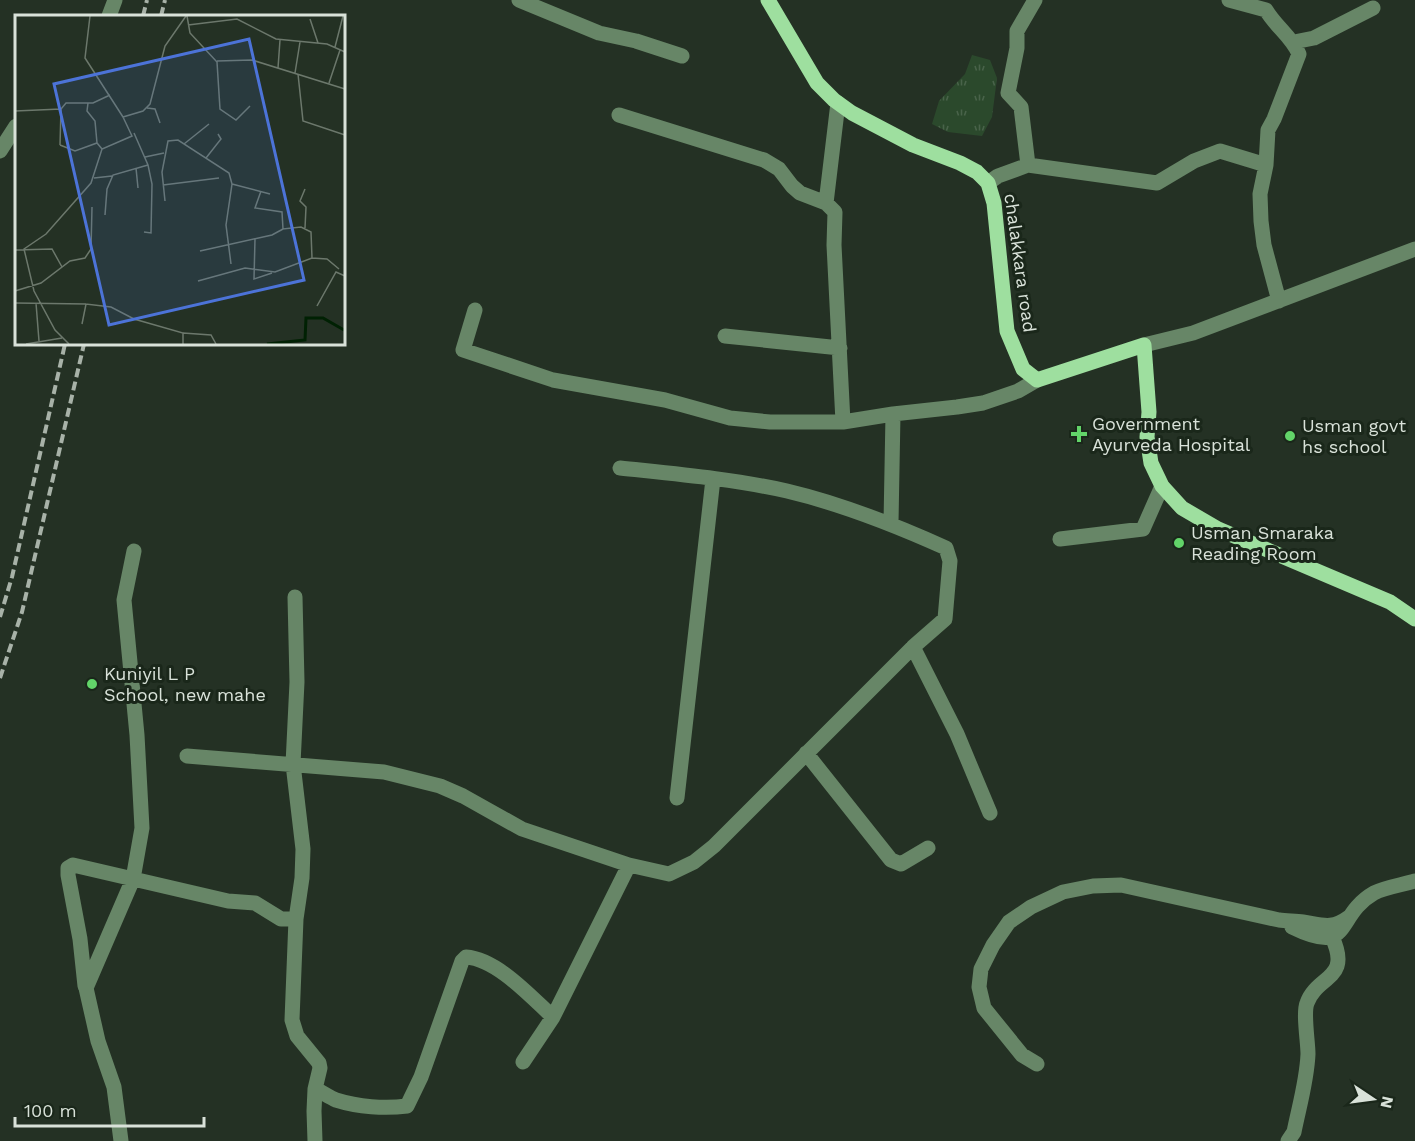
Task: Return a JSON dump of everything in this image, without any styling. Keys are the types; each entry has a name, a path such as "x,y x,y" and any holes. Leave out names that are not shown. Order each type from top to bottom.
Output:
{"main road":[{"name":"chalakkara road","path":"768,0 817,83 838,103 852,113 913,145 960,163 976,172 988,183 994,203 1007,331 1023,369 1037,380"},
{"path":"1037,380 1144,345 1151,463 1162,486 1182,508 1218,530 1390,602 1415,619"}],"street":[{"path":"109,15 115,0"},
{"path":"519,0 599,33 636,41 682,56"},
{"path":"1028,165 1021,107 1008,93 1017,48 1017,31 1035,0"},
{"path":"1229,0 1265,5 1273,22 1294,42 1299,54 1268,130 1266,165 1260,194 1260,220 1264,245 1279,301"},
{"path":"1294,42 1314,38 1373,8"},
{"path":"826,203 838,103"},
{"path":"619,115 764,160 779,169 792,186 801,193 826,203 835,212 843,422"},
{"path":"0,151 15,128"},
{"path":"988,183 1005,172 1028,165 1157,183 1194,161 1220,151 1266,165"},
{"path":"1144,345 1193,333 1415,249"},
{"path":"475,310 463,350 553,380 665,399 730,418 770,422 843,422 983,403 1018,391 1037,380"},
{"path":"724,336 840,348"},
{"path":"891,523 893,414"},
{"path":"187,756 384,772 420,780 463,795 522,829 629,866 669,874 694,862 714,846 913,647 945,619 950,561 946,548 891,523 788,491 620,468"},
{"path":"677,798 713,479"},
{"path":"1060,539 1143,529 1162,486"},
{"path":"86,988 133,879 142,828 137,735 124,600 134,551"},
{"path":"295,597 297,682 293,764 303,849 302,878 296,919 292,1020 297,1036 320,1068 315,1089 315,1141"},
{"path":"913,647 957,734 990,813"},
{"path":"806,753 891,860 901,864 928,848"},
{"path":"121,1141 114,1087 98,1041 86,988 68,868 79,865 228,901 255,903 281,919 296,919"},
{"path":"523,1062 553,1017 629,866"},
{"path":"1036,1064 1022,1055 984,1008 979,987 988,969 993,945 1009,922 1063,892 1093,886 1121,885 1279,920 1326,927 1340,924 1375,892 1415,881"},
{"path":"1279,920 1310,935 1327,939 1345,927 1349,917"},
{"path":"1288,1141 1294,1132 1308,1055 1306,1004 1316,989 1330,978 1339,960 1338,949 1332,937"},
{"path":"315,1089 336,1100 352,1103 390,1108 407,1106 421,1077 462,961 466,957 484,962 507,975 553,1017"}],"green space":[{"path":"972,55 990,60 997,78 992,117 982,136 948,132 932,124 939,101 965,74"}],"railway":[{"path":"143,15 147,0"},
{"path":"161,15 165,0"},
{"path":"0,617 12,577 65,345"},
{"path":"0,678 22,612 84,345"}],"place":[{"name":"Government Ayurveda Hospital","path":"1079,434"},
{"name":"Usman govt hs school","path":"1290,436"},
{"name":"Usman Smaraka Reading Room","path":"1179,543"},
{"name":"Kuniyil L P School, new mahe","path":"92,684"}]}
